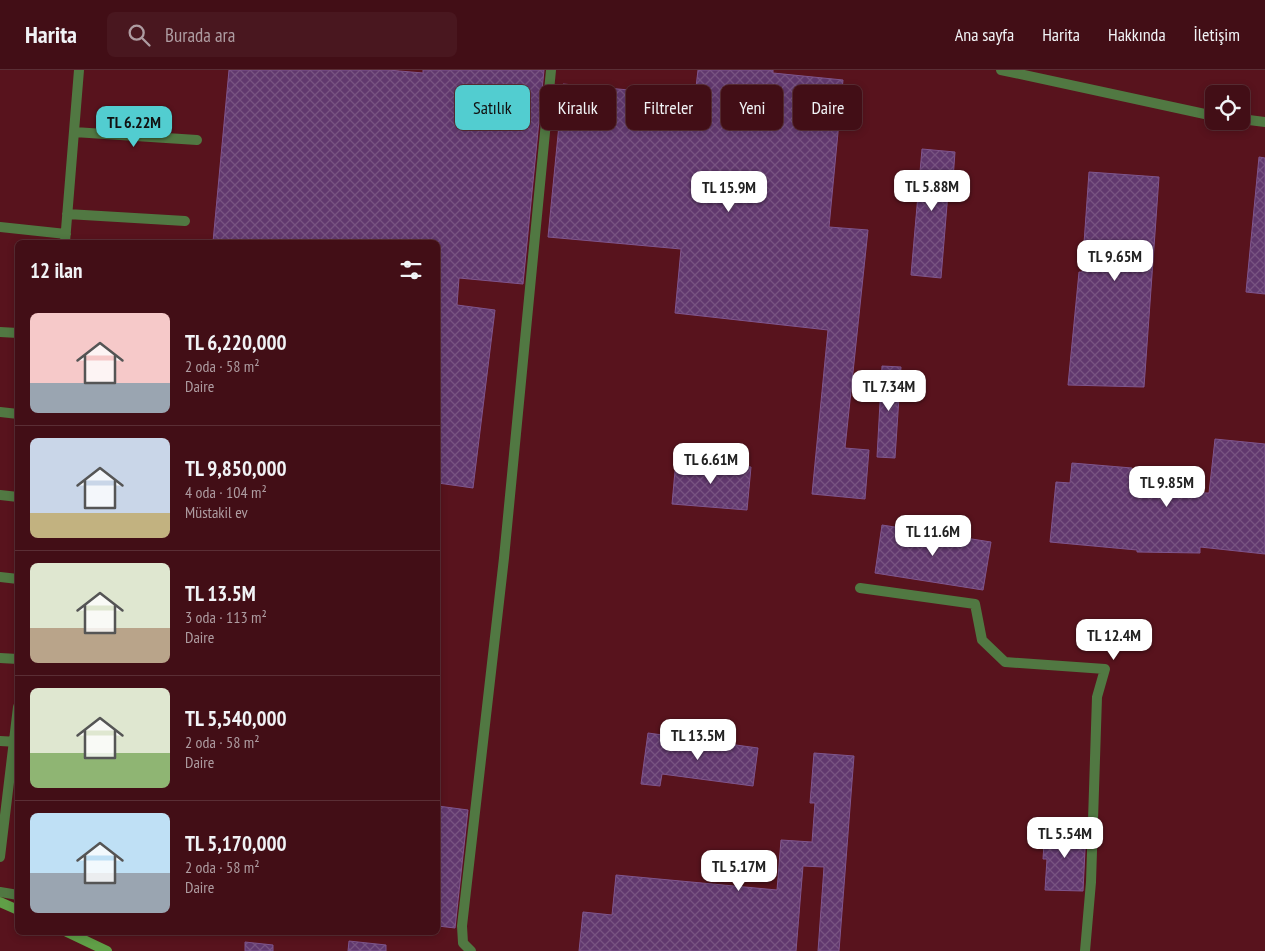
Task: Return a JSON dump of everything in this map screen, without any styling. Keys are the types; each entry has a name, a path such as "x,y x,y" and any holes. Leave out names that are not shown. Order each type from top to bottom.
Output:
{"street":[{"path":"0,227 65,238 79,70"},
{"path":"472,951 463,943 462,926 504,558 551,70"},
{"path":"1001,70 1205,114"},
{"path":"1250,120 1265,122"},
{"path":"74,132 196,140"},
{"path":"67,214 186,222"},
{"path":"0,332 15,333"},
{"path":"0,412 15,414"},
{"path":"0,495 15,496"},
{"path":"0,577 15,579"},
{"path":"860,588 975,604 982,640 1005,662 1105,669 1097,697 1091,882 1085,951"},
{"path":"0,658 15,659"},
{"path":"0,741 15,742 0,857"},
{"path":"0,892 15,894"},
{"path":"0,902 15,909"},
{"path":"73,935 106,951"}],"building":[{"path":"229,70 388,70 423,73 423,70 544,70 543,85 540,85 540,111 523,284 459,278 457,305 495,310 473,488 440,483 440,240 213,240"},
{"path":"698,70 773,70 773,73 843,80 843,85 793,85 793,130 838,130 829,227 868,230 845,448 869,450 865,499 812,494 828,330 675,313 681,249 548,237 558,130 616,130 616,89 626,90 626,130 711,130 711,85 696,85"},
{"path":"922,149 955,152 952,193 948,193 941,278 911,275"},
{"path":"1259,157 1265,158 1265,294 1246,292"},
{"path":"1089,172 1159,177 1144,387 1068,385 1079,272 1082,272"},
{"path":"882,366 901,367 895,458 877,457"},
{"path":"1215,439 1265,444 1265,554 1200,547 1200,553 1137,552 1137,550 1050,542 1056,482 1070,483 1072,463 1132,468 1130,491 1209,493"},
{"path":"676,460 751,467 747,510 672,504"},
{"path":"882,525 991,542 983,590 875,573"},
{"path":"648,733 758,748 753,786 662,774 660,786 641,784"},
{"path":"814,753 854,756 839,951 818,951 824,867 803,866 796,951 579,951 583,912 612,915 616,875 777,890 781,840 812,842 815,803 810,803"},
{"path":"440,806 468,810 455,928 440,926"},
{"path":"1045,828 1086,830 1083,891 1045,890 1047,859 1043,859"},
{"path":"349,941 386,945 386,951 348,951"},
{"path":"245,942 273,945 273,951 245,951"}]}
